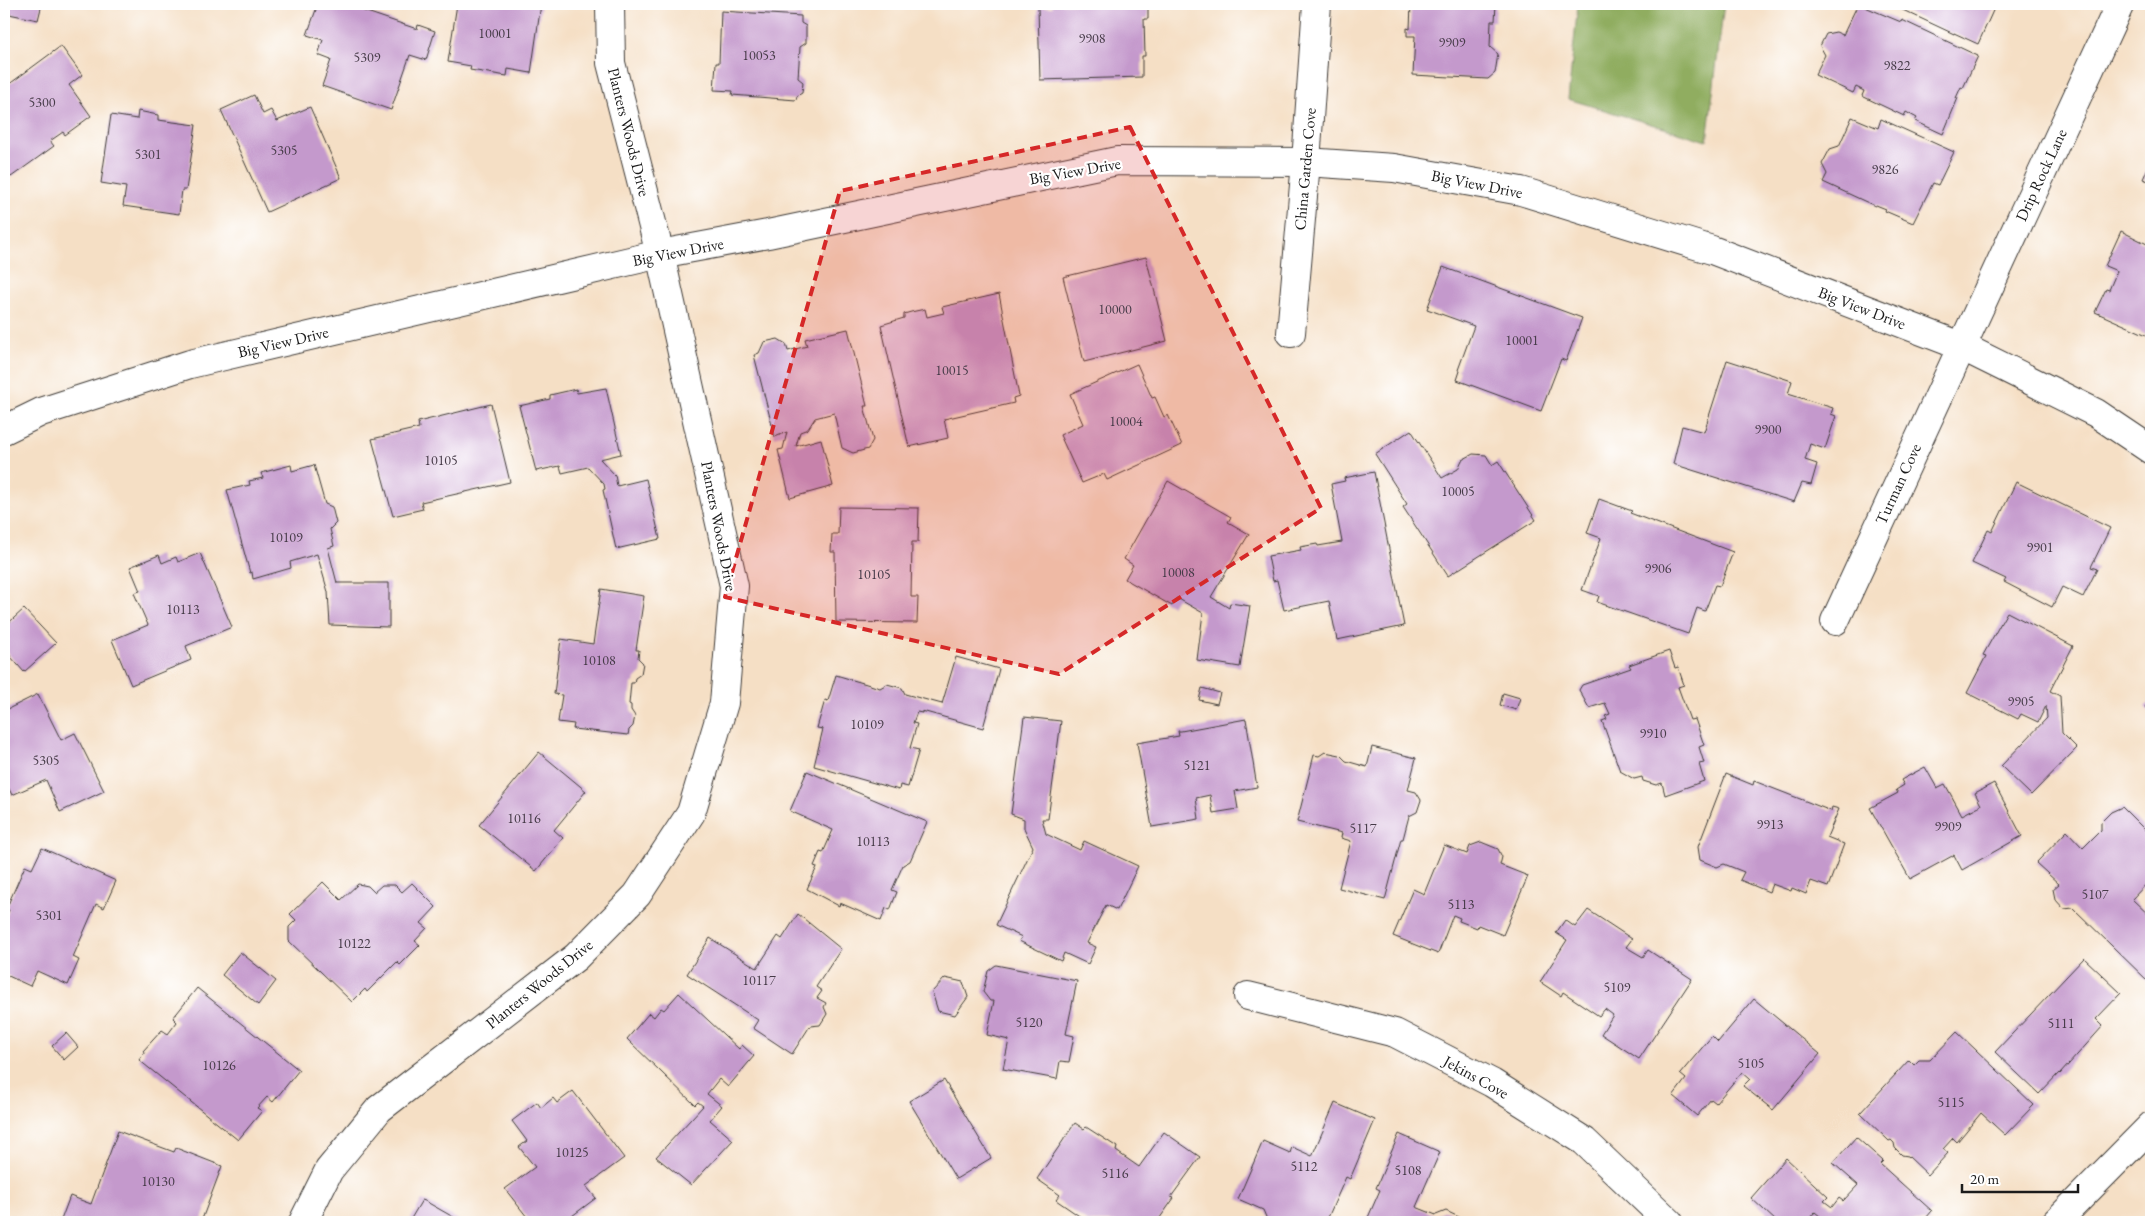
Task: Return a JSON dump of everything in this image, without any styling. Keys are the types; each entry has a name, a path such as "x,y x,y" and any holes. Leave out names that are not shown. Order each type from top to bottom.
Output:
{"street":[{"name":"Planters Woods Drive","path":"304,1222 329,1170 379,1109 576,957 638,895 691,813 724,703 734,586 660,254 611,63 610,4"},
{"name":"China Garden Cove","path":"1291,333 1306,162 1316,4"},
{"name":"Drip Rock Lane","path":"1961,346 2120,4"},
{"name":"Big View Drive","path":"4,430 41,412 190,364 660,254 768,234 1117,161 1306,162 1394,168 1521,191 1712,250 1961,346 2096,413 2151,450"},
{"name":"Turman Cove","path":"1835,621 1961,346"},
{"name":"Jekins Cove","path":"1248,996 1395,1033 1492,1083 1584,1142 1669,1222"},
{"path":"2056,1222 2151,1126"}],"highlighted area":[{"path":"1130,127 1321,508 1059,674 725,597 840,191"}],"green space":[{"path":"1578,4 1724,4 1707,141 1568,99"}],"building":[{"path":"4,4 42,4 38,20 4,13"},
{"path":"318,4 354,4 361,6 361,10 417,29 418,25 435,31 426,60 410,55 391,110 322,86 331,60 318,55 323,40 307,35"},
{"path":"457,4 541,4 531,73 508,69 507,76 470,70 471,66 448,62"},
{"path":"1052,4 1148,4 1148,19 1144,19 1145,56 1142,56 1142,77 1040,80 1038,7 1053,7"},
{"path":"1411,4 1496,4 1495,21 1491,21 1490,47 1498,54 1495,73 1488,79 1413,75 1415,36 1407,36 1407,28 1410,29"},
{"path":"1858,4 1901,22 1902,20 1978,56 1963,88 1961,87 1956,98 1958,98 1943,134 1915,121 1917,118 1906,112 1904,116 1862,96 1864,91 1856,87 1853,93 1815,75 1825,55 1820,46 1826,34 1836,32 1843,35"},
{"path":"1890,4 1996,4 1978,44"},
{"path":"721,11 801,16 801,23 806,26 806,43 800,47 798,78 803,82 802,93 797,96 796,100 732,95 733,91 714,90 716,63 719,63"},
{"path":"61,46 82,75 69,85 91,116 65,135 63,132 50,141 54,146 4,180 4,88"},
{"path":"254,95 263,114 271,110 277,121 310,107 341,178 267,212 221,110"},
{"path":"138,111 158,115 158,120 196,125 186,190 182,190 179,214 123,206 126,187 101,183 111,115 137,119"},
{"path":"1852,117 1878,128 1881,119 1954,152 1938,185 1933,183 1913,223 1885,211 1886,209 1875,206 1823,182 1827,174 1822,164 1830,149 1839,146"},
{"path":"2151,161 2151,182 2143,179"},
{"path":"2121,231 2151,246 2151,337 2095,312 2106,289 2109,290 2117,271 2105,266"},
{"path":"1146,257 1167,341 1084,362 1063,277"},
{"path":"1443,267 1582,318 1566,361 1561,359 1541,411 1457,380 1460,371 1458,370 1474,326 1427,309"},
{"path":"999,294 1019,396 1013,398 1014,403 944,419 948,438 909,447 881,325 904,318 904,314 911,312 925,309 927,317 944,313 942,307"},
{"path":"848,329 867,406 864,406 873,440 868,449 853,453 842,448 834,413 815,418 808,429 800,432 796,446 821,439 833,486 790,498 778,450 783,449 787,432 775,437 754,355 759,353 764,342 778,339 786,344 788,351 807,346 805,339"},
{"path":"1727,360 1792,381 1788,394 1833,408 1831,414 1836,416 1825,449 1810,444 1805,460 1817,464 1811,485 1802,483 1794,502 1673,464 1682,426 1704,432"},
{"path":"1137,364 1152,398 1155,397 1164,417 1168,415 1182,445 1107,480 1104,474 1082,483 1060,435 1083,424 1070,394"},
{"path":"606,388 621,454 600,459 615,475 617,486 646,479 660,539 616,549 603,490 605,489 604,484 588,467 562,473 560,466 536,471 519,406 550,399 550,395 576,389 577,393"},
{"path":"491,404 510,482 421,502 423,509 393,516 372,439 419,428 418,422"},
{"path":"1411,430 1442,478 1458,469 1462,460 1473,454 1486,455 1492,465 1498,461 1536,520 1448,576 1403,507 1407,504 1375,454"},
{"path":"291,465 292,471 314,465 325,504 332,507 336,523 330,529 334,546 328,548 337,583 389,583 389,627 330,625 328,592 317,554 290,562 291,568 253,579 227,490 250,485 249,481 263,478 261,473"},
{"path":"1374,472 1404,626 1337,640 1329,601 1284,610 1277,580 1273,581 1268,556 1301,550 1300,547 1342,542 1331,484 1345,481 1344,478"},
{"path":"1168,481 1231,517 1228,522 1249,534 1211,597 1229,608 1230,603 1250,606 1240,667 1197,660 1203,613 1177,598 1172,606 1125,579 1133,565 1124,559"},
{"path":"2016,482 2110,528 2091,567 2097,569 2083,597 2062,587 2052,607 2004,582 2006,579 1972,563 1988,530 1992,532"},
{"path":"1599,499 1632,511 1630,513 1733,552 1720,586 1715,585 1705,611 1697,608 1688,634 1597,602 1599,596 1582,590 1601,538 1587,533"},
{"path":"839,507 919,508 918,542 912,542 911,597 918,597 917,623 836,622 835,552 831,552 832,534 838,534"},
{"path":"200,553 232,627 186,646 191,660 131,685 112,640 148,625 134,593 140,591 130,567 159,555 162,563 176,557 178,562"},
{"path":"601,589 644,596 636,650 639,650 638,658 643,663 641,674 635,678 634,683 631,683 629,704 635,716 633,726 629,730 628,735 573,729 574,724 558,722 562,695 554,694 561,639 593,644"},
{"path":"24,609 56,643 24,672 4,649 4,627"},
{"path":"2007,612 2073,646 2050,691 2060,696 2062,733 2077,748 2031,795 2001,766 2047,718 2046,706 2038,722 2021,714 2018,719 1967,693 1986,656 1983,655"},
{"path":"1669,651 1675,668 1678,667 1684,685 1678,687 1690,720 1695,719 1704,745 1699,747 1704,763 1699,764 1704,781 1665,795 1662,783 1656,785 1643,781 1642,777 1634,779 1620,771 1602,721 1607,719 1605,716 1610,714 1605,703 1589,708 1579,690 1582,685 1631,668 1629,665"},
{"path":"956,657 999,669 983,728 922,711 922,713 917,712 913,723 917,724 910,748 919,750 908,787 900,785 899,790 814,766 823,729 817,728 825,700 828,701 836,675 880,688 887,684 902,688 905,694 942,704"},
{"path":"1202,688 1220,693 1217,704 1199,700"},
{"path":"1503,693 1520,698 1516,710 1500,705"},
{"path":"38,694 61,740 75,733 104,791 60,812 46,780 12,795 8,787 4,788 4,711"},
{"path":"2151,700 2151,713 2145,707"},
{"path":"1024,717 1061,721 1048,819 1042,819 1046,834 1080,850 1084,841 1138,866 1117,910 1106,905 1087,943 1096,947 1088,964 1064,953 1061,961 1019,941 1022,937 996,925 1033,847 1024,828 1024,819 1011,814"},
{"path":"1246,719 1257,787 1235,791 1238,809 1213,813 1210,795 1196,798 1199,819 1152,827 1137,743 1179,736 1178,731"},
{"path":"1372,747 1416,758 1408,790 1416,792 1421,800 1417,812 1409,816 1385,900 1339,888 1351,841 1341,838 1342,833 1297,822 1314,755 1319,756 1325,752 1340,755 1346,761 1367,767"},
{"path":"539,752 586,791 554,830 563,838 536,871 479,825"},
{"path":"1925,767 1937,788 1945,784 1962,815 1981,805 1975,793 1994,783 2022,836 1962,870 1954,855 1910,879 1870,808 1898,793 1896,790 1904,785 1901,780"},
{"path":"807,771 927,822 910,861 903,865 892,890 897,892 890,910 886,908 881,921 840,903 839,906 807,889 817,867 814,866 820,852 823,853 833,830 790,811"},
{"path":"1726,774 1753,785 1754,781 1831,811 1832,807 1839,809 1827,837 1844,844 1828,887 1811,881 1806,894 1792,888 1791,891 1772,884 1769,892 1740,880 1744,872 1724,864 1717,867 1700,860 1698,847"},
{"path":"2122,807 2151,836 2151,879 2132,899 2151,917 2151,984 2073,908 2064,909 2055,899 2053,889 2059,884 2036,863 2067,831 2083,848 2101,830 2101,822 2111,812"},
{"path":"1481,842 1498,849 1502,857 1500,865 1528,876 1503,935 1478,925 1477,928 1459,921 1460,918 1453,915 1438,954 1393,936 1413,889 1424,894 1444,845 1467,854 1470,846"},
{"path":"42,848 116,881 104,908 96,904 73,957 79,960 68,985 37,971 30,986 4,974 4,926 6,921 4,920 9,910 6,909 25,866 32,869"},
{"path":"323,882 341,900 358,884 368,886 374,892 382,885 395,885 402,892 412,883 436,907 421,923 427,928 415,941 420,945 400,965 397,962 367,992 365,989 352,1002 289,941 289,927 296,920 290,914"},
{"path":"1588,910 1632,939 1626,947 1643,957 1648,950 1692,979 1639,1059 1601,1034 1613,1015 1605,1009 1599,1016 1563,992 1561,996 1540,982 1567,940 1556,933 1565,920 1575,927"},
{"path":"798,914 841,949 816,987 822,991 817,998 826,1003 824,1007 827,1014 820,1025 810,1026 792,1054 753,1028 758,1020 687,974 710,938 757,968 778,936 782,939"},
{"path":"240,952 276,981 258,1005 222,975"},
{"path":"2084,958 2121,993 2096,1019 2103,1026 2060,1074 2039,1094 1995,1052"},
{"path":"996,965 1077,981 1066,1034 1074,1036 1069,1062 1060,1061 1057,1079 1003,1069 1009,1040 987,1035 994,1001 990,1001 983,992 988,971"},
{"path":"945,978 963,982 968,997 955,1015 938,1011 932,992"},
{"path":"197,988 299,1070 273,1102 267,1097 257,1108 262,1111 238,1140 139,1060 145,1052 143,1051 162,1030 168,1034 177,1022 173,1018"},
{"path":"679,993 739,1049 742,1045 754,1056 728,1087 719,1079 707,1094 722,1106 710,1120 733,1140 691,1185 656,1157 703,1106 698,1102 695,1105 627,1039 649,1013 654,1017 661,1008 664,1010"},
{"path":"1754,999 1820,1054 1773,1110 1743,1086 1750,1079 1742,1072 1716,1103 1711,1099 1697,1116 1673,1096 1686,1079 1680,1074 1712,1036 1718,1042"},
{"path":"1957,1032 2034,1105 2005,1135 1981,1113 1957,1142 1953,1138 1943,1149 1948,1153 1928,1175 1908,1156 1902,1155 1895,1148 1891,1140 1889,1141 1860,1113 1909,1060 1914,1065 1919,1060 1930,1060"},
{"path":"66,1033 78,1047 64,1060 52,1046"},
{"path":"944,1080 991,1158 956,1179 909,1101"},
{"path":"573,1091 624,1158 586,1186 596,1198 564,1222 531,1222 505,1189 535,1167 519,1147 527,1141 512,1121 537,1102 541,1108 553,1098 557,1103"},
{"path":"1335,1103 1375,1120 1350,1179 1346,1177 1326,1222 1268,1222 1263,1210 1238,1199 1263,1141 1290,1153 1292,1147 1312,1156"},
{"path":"1075,1123 1084,1129 1086,1127 1117,1147 1116,1151 1139,1167 1164,1132 1200,1157 1171,1197 1174,1198 1157,1222 1088,1222 1056,1200 1060,1195 1037,1179"},
{"path":"118,1131 174,1152 176,1148 222,1166 201,1222 64,1222 61,1220 70,1196 91,1204"},
{"path":"1399,1134 1440,1152 1416,1207 1436,1215 1446,1211 1463,1219 1465,1222 1366,1222 1380,1190 1376,1188"},
{"path":"1856,1137 1883,1161 1880,1164 1932,1211 1926,1218 1931,1222 1819,1222 1817,1221 1821,1217 1815,1212 1806,1222 1777,1222 1751,1198 1786,1158 1828,1197 1824,1201 1832,1207 1839,1198 1843,1201 1858,1185 1833,1163"},
{"path":"422,1200 425,1201 462,1222 409,1222"},
{"path":"912,1217 913,1222 896,1222"}]}
